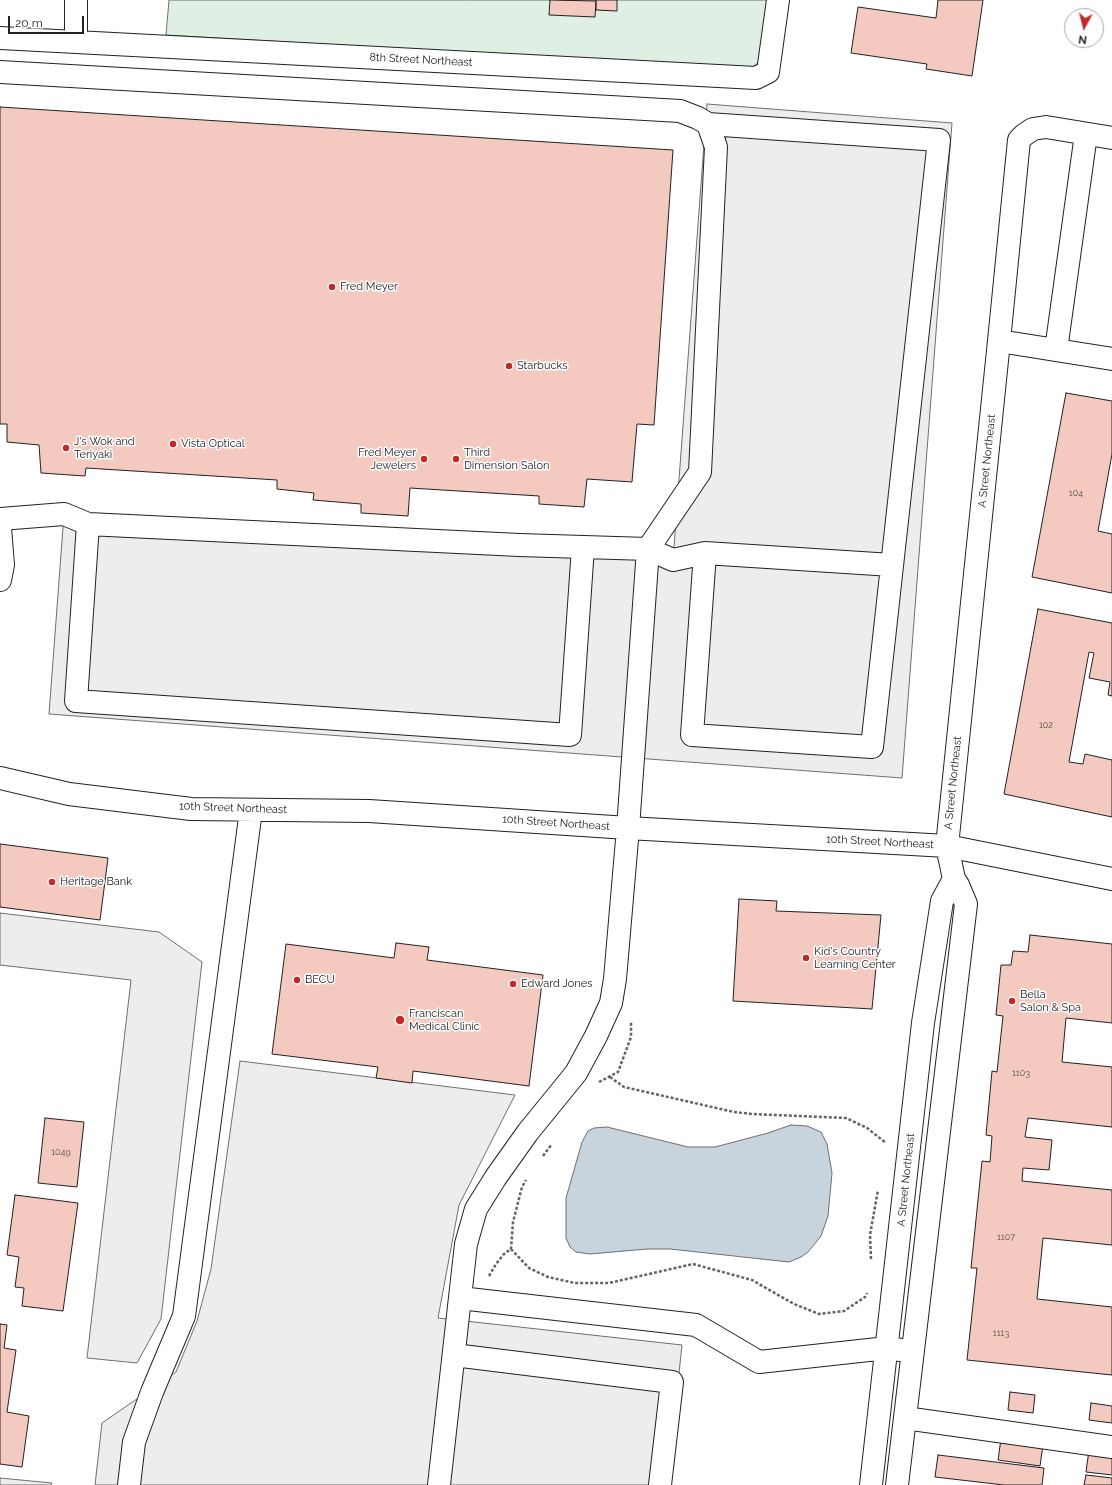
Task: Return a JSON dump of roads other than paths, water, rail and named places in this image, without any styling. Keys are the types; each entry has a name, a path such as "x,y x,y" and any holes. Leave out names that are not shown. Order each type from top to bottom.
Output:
{"street":[{"path":"76,0 76,42"},
{"name":"8th Street Northeast","path":"0,38 756,78 768,72 778,0"},
{"path":"0,72 680,111 698,118 708,124 939,140 872,746 692,735 704,553"},
{"path":"439,1485 466,1244 476,1209 496,1177 528,1132 576,1073 596,1036 610,1003 615,979 628,828 648,549 700,472 716,147 708,124"},
{"name":"A Street Northeast","path":"896,1485 966,904 954,879 947,846 1019,140 1033,129 1046,127 1112,138"},
{"path":"1056,350 1086,134"},
{"path":"999,341 1112,359"},
{"path":"0,520 64,514 88,524 648,549 673,560 704,553 892,565"},
{"path":"88,524 76,701 570,735 583,547"},
{"path":"0,528 3,565 0,580"},
{"name":"10th Street Northeast","path":"0,778 69,794 191,809 369,811 628,828 947,846 1112,879"},
{"path":"129,1485 134,1442 152,1392 184,1316 251,810"},
{"name":"A Street Northeast","path":"871,1485 923,1023 942,901 954,879"},
{"path":"460,1298 696,1325 759,1362 887,1348 912,1351"},
{"path":"454,1355 672,1382 660,1485"},
{"path":"904,1418 1112,1447"}],"place":[{"name":"Fred Meyer","path":"332,287"},
{"name":"Starbucks","path":"509,366"},
{"name":"Vista Optical","path":"173,444"},
{"name":"J's Wok and Teriyaki","path":"66,448"},
{"name":"Fred Meyer Jewelers","path":"424,459"},
{"name":"Third Dimension Salon","path":"456,459"},
{"name":"Heritage Bank","path":"52,882"},
{"name":"Kid's Country Learning Center","path":"806,958"},
{"name":"BECU","path":"297,980"},
{"name":"Edward Jones","path":"513,984"},
{"name":"Bella Salon & Spa","path":"1012,1001"},
{"name":"Franciscan Medical Clinic","path":"400,1020"}]}
